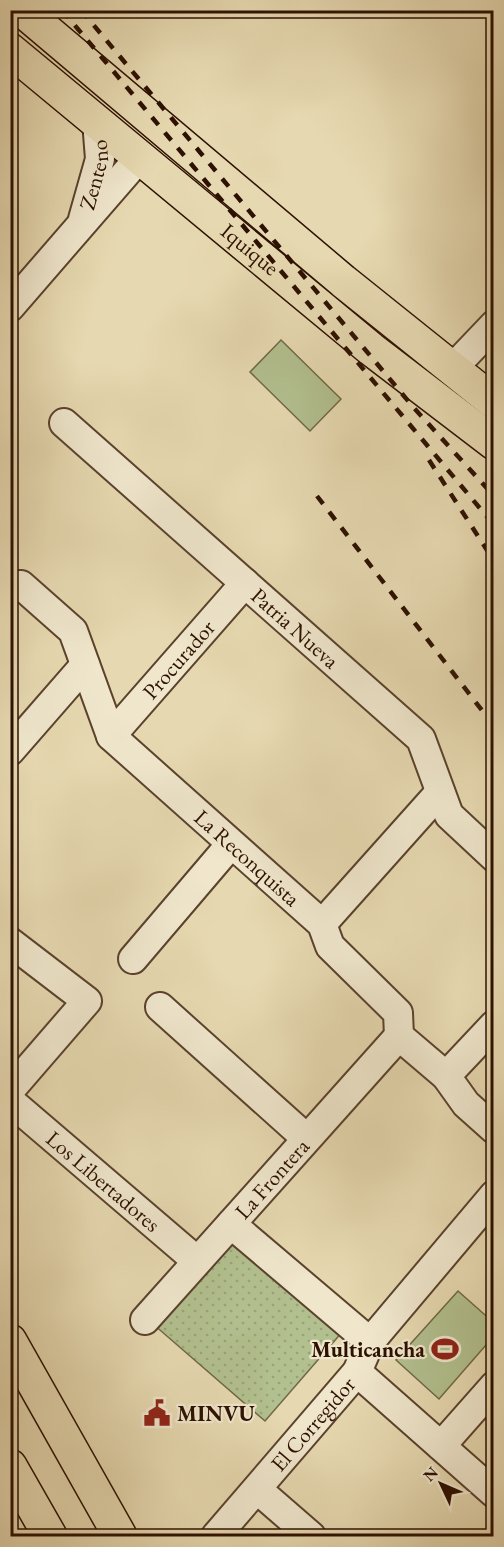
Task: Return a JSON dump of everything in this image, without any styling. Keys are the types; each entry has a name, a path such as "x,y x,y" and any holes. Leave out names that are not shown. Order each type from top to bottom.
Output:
{"main road":[{"name":"Iquique","path":"22,10 343,281 494,402"},
{"path":"66,48 93,94 97,121"},
{"name":"Iquique","path":"10,50 371,349 494,443"},
{"path":"371,349 402,364 435,370 452,369"},
{"path":"10,1341 120,1536"},
{"path":"10,1467 50,1536"}],"street":[{"name":"Zenteno","path":"81,226 100,159 97,121"},
{"name":"Zenteno","path":"10,307 140,157"},
{"path":"452,369 494,325"},
{"name":"Patria Nueva","path":"64,423 421,739 449,814 494,857"},
{"name":"Procurador","path":"111,736 245,583"},
{"name":"La Reconquista","path":"10,586 21,585 73,631 111,736 322,924 330,946 398,1013 399,1036"},
{"path":"10,751 85,665"},
{"path":"322,924 440,792"},
{"path":"133,959 231,844"},
{"path":"10,942 87,1001 10,1090"},
{"path":"160,1007 306,1138"},
{"path":"446,1076 494,1025"},
{"path":"399,1036 446,1076 466,1104 494,1129"},
{"name":"La Frontera","path":"145,1320 399,1036"},
{"name":"Los Libertadores","path":"10,1101 198,1261"},
{"name":"El Corregidor","path":"216,1536 258,1490 357,1372 370,1342 494,1195"},
{"path":"231,1224 370,1342"},
{"path":"357,1372 494,1493"},
{"path":"441,1446 494,1386"},
{"path":"258,1490 310,1536"}],"green space":[{"path":"281,340 341,399 310,431 250,372"},
{"path":"231,1234 343,1331 265,1421 153,1324"},
{"name":"Multicancha","path":"458,1291 493,1322 493,1337 439,1399 396,1360"}],"railway":[{"path":"62,10 494,525"},
{"path":"81,10 414,408 494,496"},
{"path":"429,460 494,561"},
{"path":"317,496 494,726"}],"place":[{"name":"Multicancha","path":"445,1349"},
{"name":"MINVU","path":"157,1413"}]}
